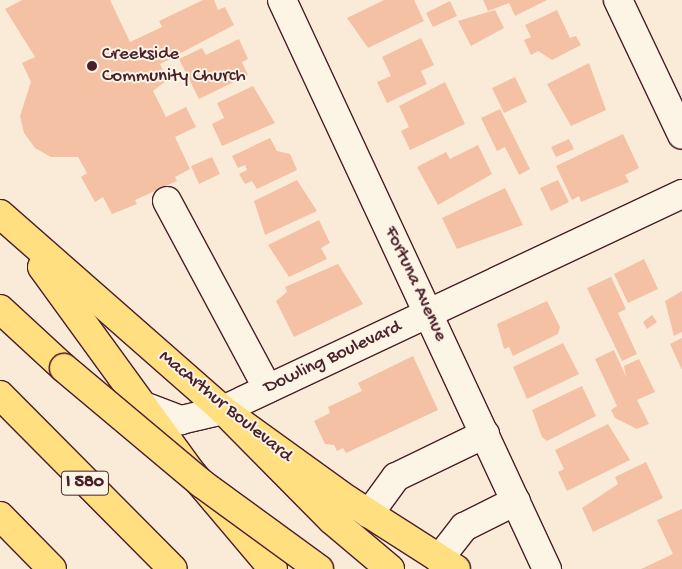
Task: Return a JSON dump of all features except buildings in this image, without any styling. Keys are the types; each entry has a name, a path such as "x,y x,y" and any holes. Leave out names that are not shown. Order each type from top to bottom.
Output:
{"main road":[{"name":"MacArthur Boulevard","path":"5,219 219,508 273,569"},
{"name":"MacArthur Boulevard","path":"5,219 223,410 369,514 447,564"},
{"path":"0,309 64,368 201,483 319,569"},
{"name":"I 580","path":"0,394 173,569"},
{"path":"223,410 332,520 390,569"},
{"path":"0,516 52,569"}],"street":[{"name":"Fortuna Avenue","path":"282,0 547,569"},
{"path":"618,0 682,134"},
{"name":"Dowling Boulevard","path":"144,406 181,420 223,410 682,194"},
{"path":"167,201 268,389"},
{"path":"369,514 396,477 485,434"},
{"path":"447,564 464,528 516,501"}],"place":[{"name":"Creekside Community Church","path":"92,66"}]}
